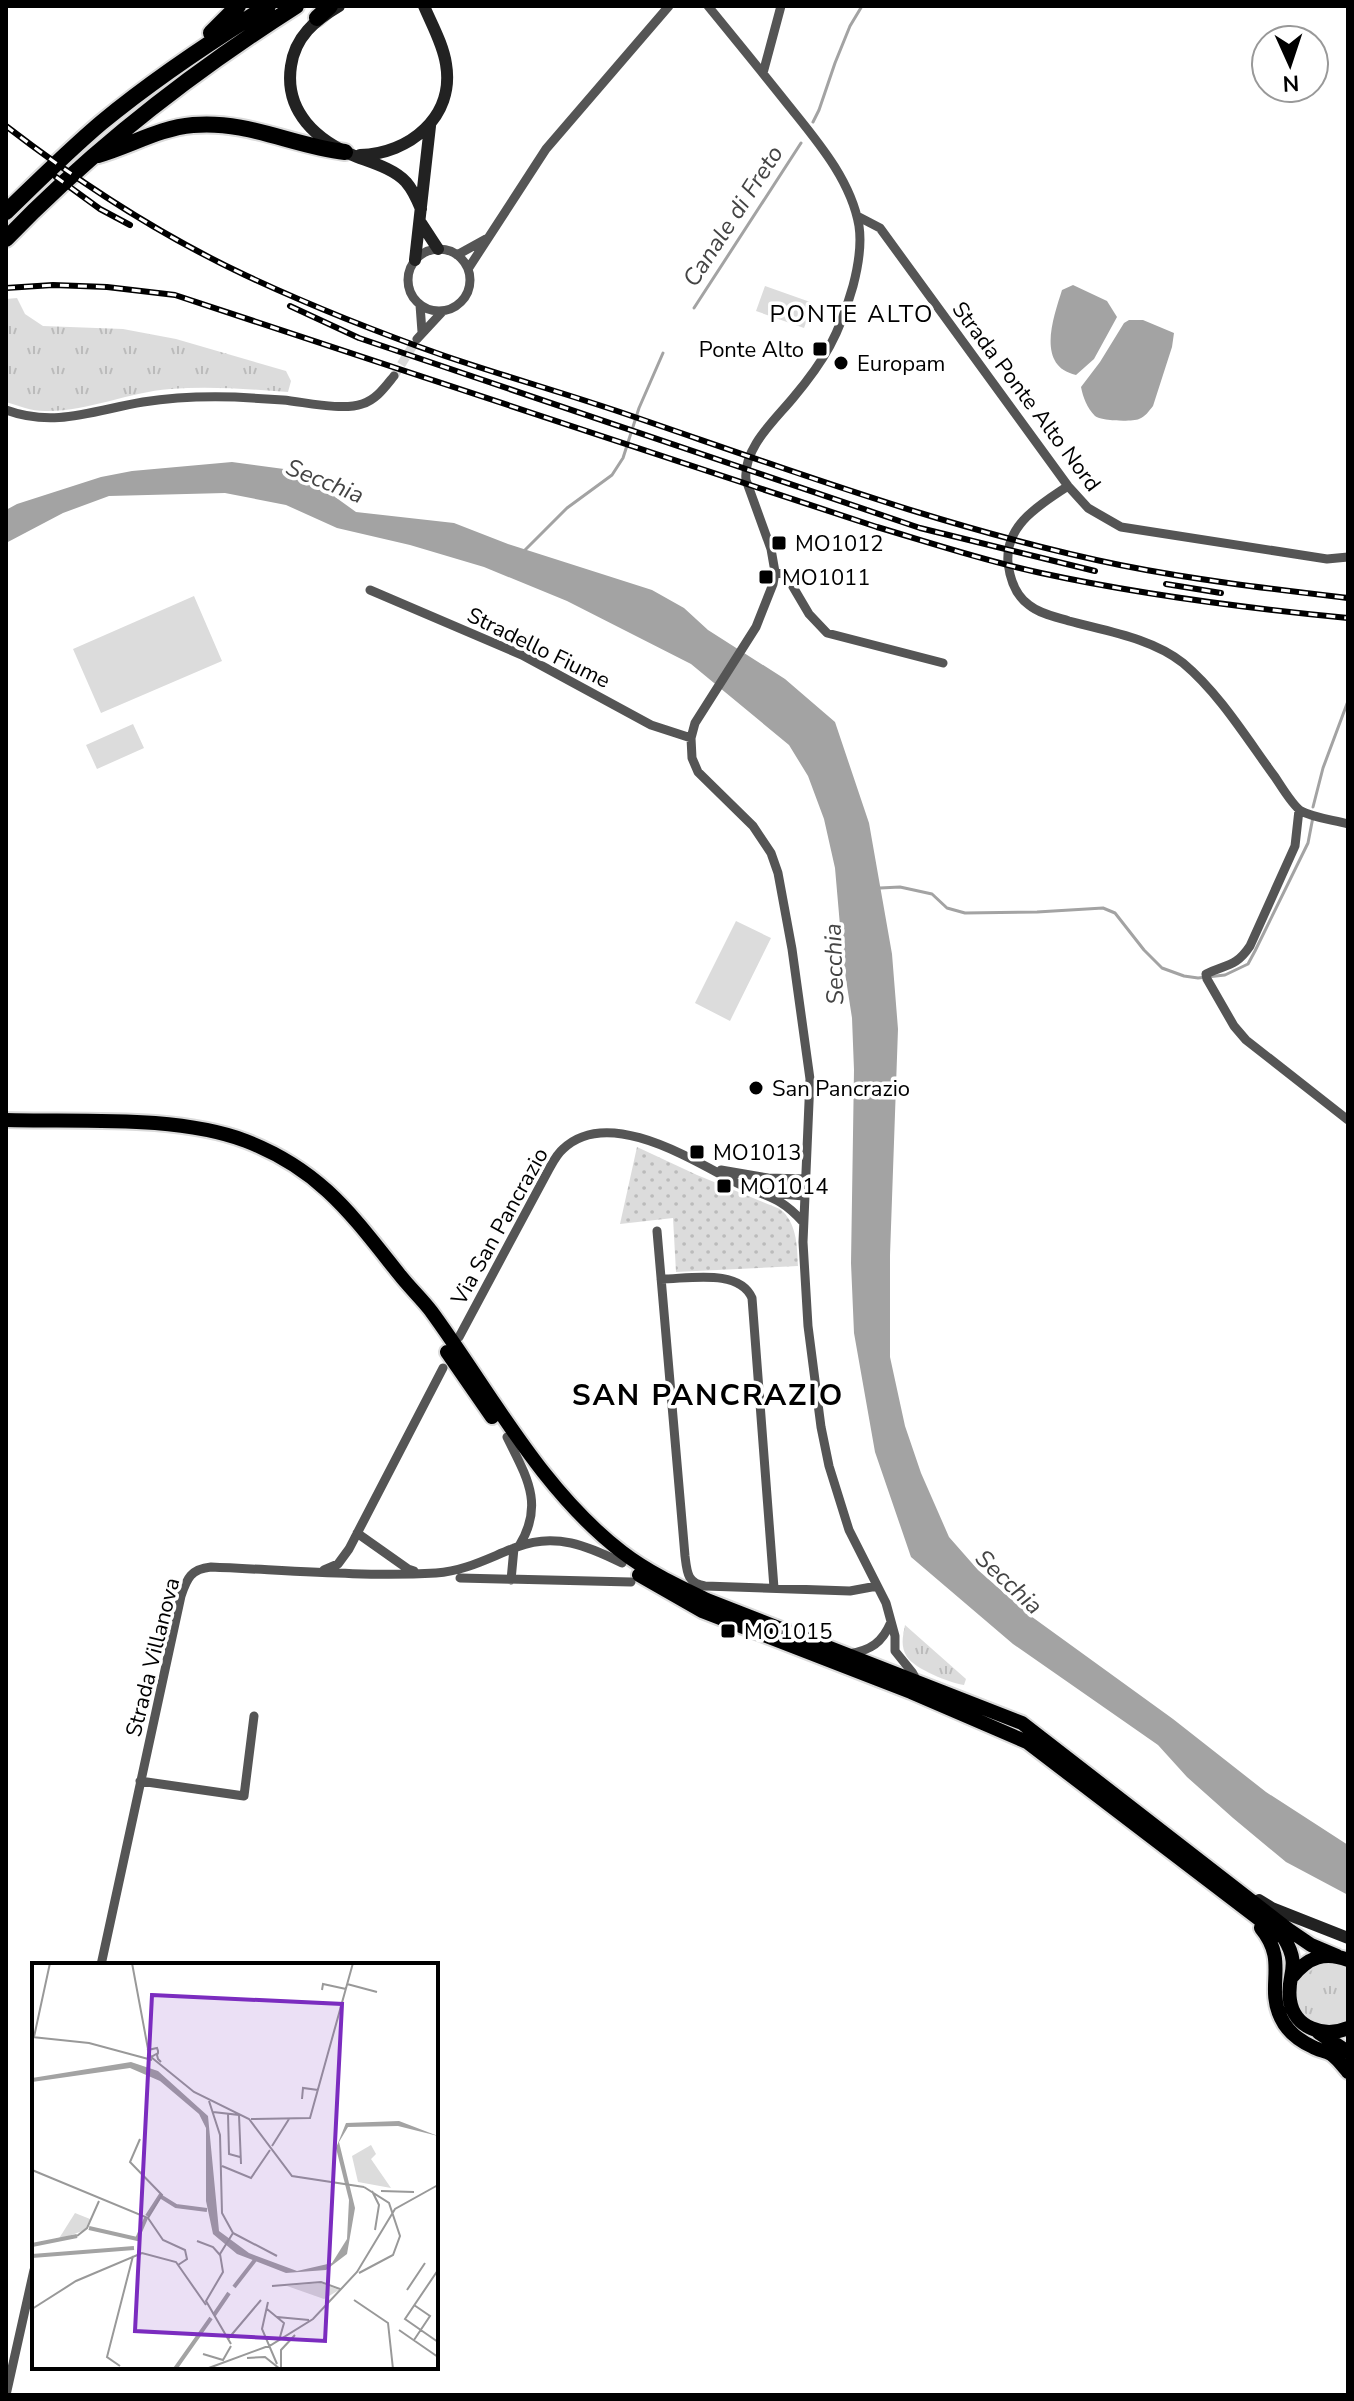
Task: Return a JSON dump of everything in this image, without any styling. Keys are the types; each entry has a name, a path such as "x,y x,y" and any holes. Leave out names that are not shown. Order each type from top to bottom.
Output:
{"highway":[{"path":"6,212 80,141 167,72 238,6"},
{"path":"167,72 268,6"},
{"path":"6,239 89,158 213,61 296,6"},
{"path":"317,18 330,6"},
{"path":"89,158 123,148 162,131 193,125 236,126 273,133 316,149 345,152"}],"main road":[{"path":"6,1120 169,1124 246,1141 290,1162 322,1184 349,1211 429,1308 546,1474 595,1529 623,1553 671,1583 707,1600 1022,1723 1289,1930 1311,1945 1343,1958"},
{"path":"401,1277 421,1313 507,1437 562,1506 622,1563 702,1611 911,1692 1027,1742 1284,1938 1290,1948 1294,1971 1289,1988 1295,2014 1304,2024 1348,2052"},
{"path":"1251,1915 1268,1936 1276,1953 1275,1995 1286,2027 1312,2047 1332,2055 1348,2072"},
{"path":"1289,1988 1293,1976 1312,1958 1324,1955 1343,1958"},
{"path":"1315,2031 1327,2033 1348,2028"}],"street":[{"path":"339,6 317,18 300,40 292,57 289,75 298,112 324,140 405,181 421,209"},
{"path":"345,152 373,155 396,149 415,139 439,113 445,97 446,65 439,39 424,6"},
{"path":"468,269 546,149 669,6"},
{"path":"708,6 818,142 850,196 860,239 857,270 839,331 815,371 767,428 748,459 745,470 749,492 771,549 775,572 771,594 756,627 701,713 691,738 692,758 698,772 753,826 771,853 778,873 810,1079 803,1222 808,1326 821,1427 829,1466 849,1530 886,1603 895,1636 895,1651 918,1683"},
{"path":"763,73 781,6"},
{"path":"415,260 421,254 438,249 457,255 468,269 470,283 466,296 456,306 443,311 431,310 413,298 408,279 415,260 421,223 430,126"},
{"name":"Strada Ponte Alto Nord","path":"857,216 880,228 1068,486 1088,508 1121,527 1327,559 1348,557"},
{"path":"421,223 438,249"},
{"path":"457,255 489,237"},
{"path":"420,305 420,336 443,311"},
{"path":"6,410 46,420 71,418 156,400 201,397 282,400 331,406 361,405 383,390 394,376"},
{"path":"1068,486 1030,513 1011,536 1009,569 1023,600 1038,611 1158,648 1183,663 1212,693 1299,810 1348,824"},
{"path":"775,572 786,575 809,614 827,633 943,663"},
{"name":"Stradello Fiume","path":"370,590 509,649 651,725 691,738"},
{"path":"1299,810 1295,846 1250,946 1239,961 1206,974 1227,1014 1246,1040 1348,1120"},
{"name":"Via San Pancrazio","path":"459,1337 549,1169 562,1150 590,1134 621,1133 653,1142 786,1204 803,1222"},
{"name":"Via San Pancrazio","path":"714,1169 768,1178 805,1179"},
{"name":"Via San Pancrazio","path":"765,1193 804,1196"},
{"path":"657,1231 687,1573 693,1582 705,1586 850,1591 877,1586"},
{"path":"661,1279 726,1279 744,1285 752,1298 774,1588"},
{"path":"317,1572 338,1564 443,1368"},
{"path":"507,1437 531,1490 531,1524 516,1547 511,1580"},
{"path":"357,1533 408,1569 420,1573"},
{"path":"317,1572 448,1572 538,1541 569,1542 589,1547 622,1563"},
{"name":"Strada Villanova","path":"101,1963 181,1596 191,1573 211,1567 317,1572"},
{"path":"460,1578 631,1582"},
{"path":"845,1655 875,1646 883,1639 891,1622"},
{"path":"140,1781 244,1796 254,1716"},
{"path":"1234,1885 1272,1908 1348,1938"},
{"path":"6,2395 32,2279"}],"green space":[{"path":"765,286 813,303 804,328 756,311"},
{"path":"17,298 25,314 43,326 123,329 176,339 286,371 291,381 288,392 170,389 79,408 48,411 6,402 6,299"},
{"path":"194,596 222,661 101,713 73,649"},
{"path":"133,724 144,748 97,769 86,745"},
{"path":"736,921 771,938 730,1021 695,1003"},
{"path":"637,1147 780,1209 793,1228 798,1266 676,1272 673,1218 620,1224"},
{"path":"905,1625 966,1679 964,1685 933,1675 911,1662 903,1645"},
{"path":"1325,1963 1339,1964 1348,1970 1348,2019 1332,2025 1318,2024 1307,2017 1299,2006 1297,1993 1299,1980 1309,1970"}],"shaded area":[{"path":"1073,285 1107,301 1117,317 1094,359 1076,375 1063,370 1055,362 1051,351 1052,326 1062,290"},
{"path":"1129,320 1143,320 1174,333 1172,347 1153,406 1145,415 1130,420 1098,418 1088,406 1081,387"},
{"path":"232,462 299,471 356,512 454,523 508,544 652,590 684,608 708,630 785,679 835,722 869,823 892,954 898,1029 890,1255 890,1357 905,1426 921,1473 949,1537 978,1570 1028,1614 1173,1719 1266,1792 1348,1845 1348,1895 1286,1862 1187,1777 1158,1745 1013,1644 911,1557 875,1452 854,1333 851,1263 852,1018 843,960 835,868 824,819 808,776 789,745 691,664 567,601 484,567 337,528 286,505 225,493 109,496 63,513 6,543 6,510 17,504 101,477 132,471"}],"waterway":[{"name":"Canale di Freto","path":"813,122 850,26 862,6"},
{"name":"Canale di Freto","path":"694,308 801,143"},
{"name":"Canale di Freto","path":"525,550 567,508 612,475 623,458 639,408 663,353"},
{"path":"1313,807 1323,768 1348,701"},
{"path":"880,888 900,887 932,894 947,908 965,913 1103,908 1115,913 1162,968 1198,978 1225,975 1248,964 1308,843 1313,817"}],"tunnel":[{"path":"394,376 417,339"}],"railway":[{"path":"6,126 121,207 182,243 269,286 445,356 869,497 1057,551 1234,584 1348,598"},
{"path":"56,177 100,209 130,225"},
{"path":"6,288 53,285 107,287 175,295 877,527 979,557 1079,581 1155,594 1348,618"},
{"path":"290,306 359,338 920,528 1095,571"},
{"path":"1166,584 1221,593"}],"place":[{"name":"Ponte Alto","path":"820,349"},
{"name":"Europam","path":"841,363"},
{"name":"MO1012","path":"779,543"},
{"name":"MO1011","path":"766,577"},
{"name":"San Pancrazio","path":"756,1088"},
{"name":"MO1013","path":"697,1152"},
{"name":"MO1014","path":"724,1186"},
{"name":"MO1015","path":"728,1631"}],"district":[{"name":"PONTE ALTO","path":"852,314"},
{"name":"SAN PANCRAZIO","path":"708,1395"}],"water label":[{"name":"Secchia","path":"325,481"},
{"name":"Secchia","path":"834,964"},
{"name":"Secchia","path":"1009,1582"}]}
